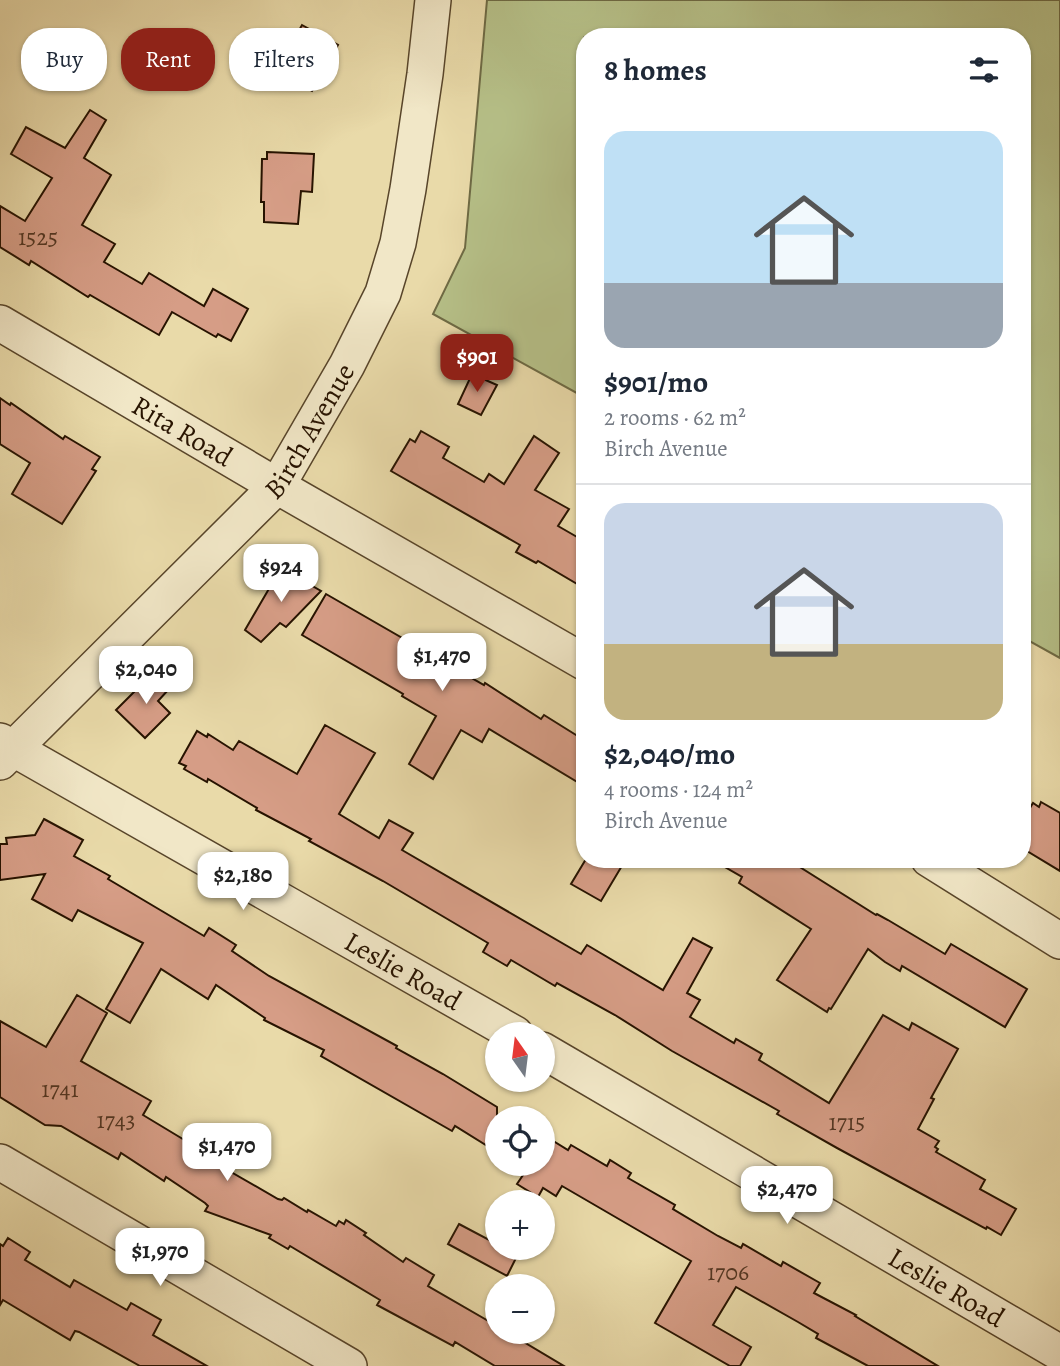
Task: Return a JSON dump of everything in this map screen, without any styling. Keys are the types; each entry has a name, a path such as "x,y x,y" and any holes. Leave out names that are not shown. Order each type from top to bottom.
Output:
{"street":[{"name":"Birch Avenue","path":"5,751 277,486 347,365 383,293 398,243 425,74 433,0"},
{"name":"Rita Road","path":"0,323 576,657"},
{"name":"Leslie Road","path":"5,751 492,1022"},
{"path":"943,868 1060,941"},
{"name":"Leslie Road","path":"555,1058 1060,1353"},
{"path":"0,1162 349,1366"}],"green space":[{"path":"487,0 1060,0 1060,658 1031,642 1031,28 576,28 576,393 433,314 465,248"}],"building":[{"path":"90,110 106,120 84,158 111,175 82,225 115,244 104,262 142,284 149,273 204,306 213,289 248,309 231,341 218,334 216,337 172,312 159,335 90,295 88,297 31,261 29,265 0,247 0,206 25,221 52,178 11,154 26,127 65,148"},
{"path":"267,152 314,154 312,192 301,191 298,224 264,222 264,202 261,202 262,159 267,159"},
{"path":"472,374 497,385 481,415 458,404"},
{"path":"0,398 63,439 65,436 100,457 92,469 96,471 62,524 12,494 30,463 0,444"},
{"path":"421,431 449,447 443,458 484,482 489,474 504,484 534,436 559,453 535,490 569,509 558,526 576,536 576,583 538,561 536,563 516,552 520,545 391,471 410,439 415,442"},
{"path":"281,568 321,591 286,627 280,623 261,642 245,630"},
{"path":"326,594 484,685 485,683 541,719 544,715 576,735 576,781 489,729 482,742 461,730 433,779 409,764 436,716 302,635"},
{"path":"153,673 169,689 158,701 170,713 145,738 116,710"},
{"path":"325,725 375,753 339,814 379,838 389,820 413,833 402,850 581,954 587,945 663,990 693,938 712,948 687,993 700,1000 690,1017 734,1043 736,1039 762,1054 759,1060 829,1103 883,1015 909,1030 912,1023 958,1049 931,1098 934,1099 918,1129 939,1141 935,1147 938,1149 936,1152 985,1180 980,1189 1016,1209 1001,1235 777,1114 779,1111 557,983 555,986 511,960 507,966 483,952 488,943 309,841 311,839 256,810 257,808 208,779 207,782 184,769 186,766 179,763 197,731 207,737 208,734 233,750 239,741 297,774"},
{"path":"1041,802 1060,813 1060,871 1031,853 1031,806 1033,803 1039,807"},
{"path":"44,819 83,840 74,856 110,876 108,879 204,936 209,928 236,945 232,951 269,976 397,1046 396,1048 495,1106 485,1106 485,1145 455,1126 452,1131 321,1056 324,1050 264,1020 265,1018 216,985 208,999 161,969 130,1023 106,1009 143,943 78,910 72,921 32,899 45,874 0,880 0,844 7,844 6,838 35,835"},
{"path":"581,868 621,868 601,901 571,884"},
{"path":"726,868 801,868 945,954 951,944 1027,989 1005,1027 902,966 900,971 868,949 827,1012 777,980 811,929 739,883 742,877"},
{"path":"77,995 107,1013 81,1061 151,1101 143,1115 196,1147 194,1150 198,1153 278,1199 284,1198 336,1226 339,1221 344,1224 346,1220 403,1262 406,1258 434,1275 428,1286 485,1319 485,1344 527,1344 564,1366 495,1366 455,1342 453,1346 377,1305 380,1300 290,1246 288,1249 269,1238 271,1235 205,1211 208,1206 205,1203 166,1177 164,1181 121,1153 118,1159 61,1126 45,1125 0,1097 0,1021 46,1047"},
{"path":"555,1142 568,1150 571,1145 607,1166 610,1160 631,1173 628,1178 675,1205 673,1209 741,1248 743,1244 781,1266 783,1262 820,1283 814,1293 856,1315 938,1366 868,1366 816,1338 818,1334 736,1287 713,1325 751,1347 740,1366 730,1366 655,1323 691,1261 562,1186 556,1196 555,1190 527,1190 517,1184 522,1176 555,1176"},
{"path":"459,1224 485,1238 485,1260 515,1260 508,1274 503,1274 448,1244"},
{"path":"8,1238 30,1252 25,1260 70,1287 74,1280 127,1310 131,1303 161,1320 153,1335 207,1366 140,1366 79,1332 75,1331 70,1340 3,1300 0,1305 0,1244 3,1246"}]}
